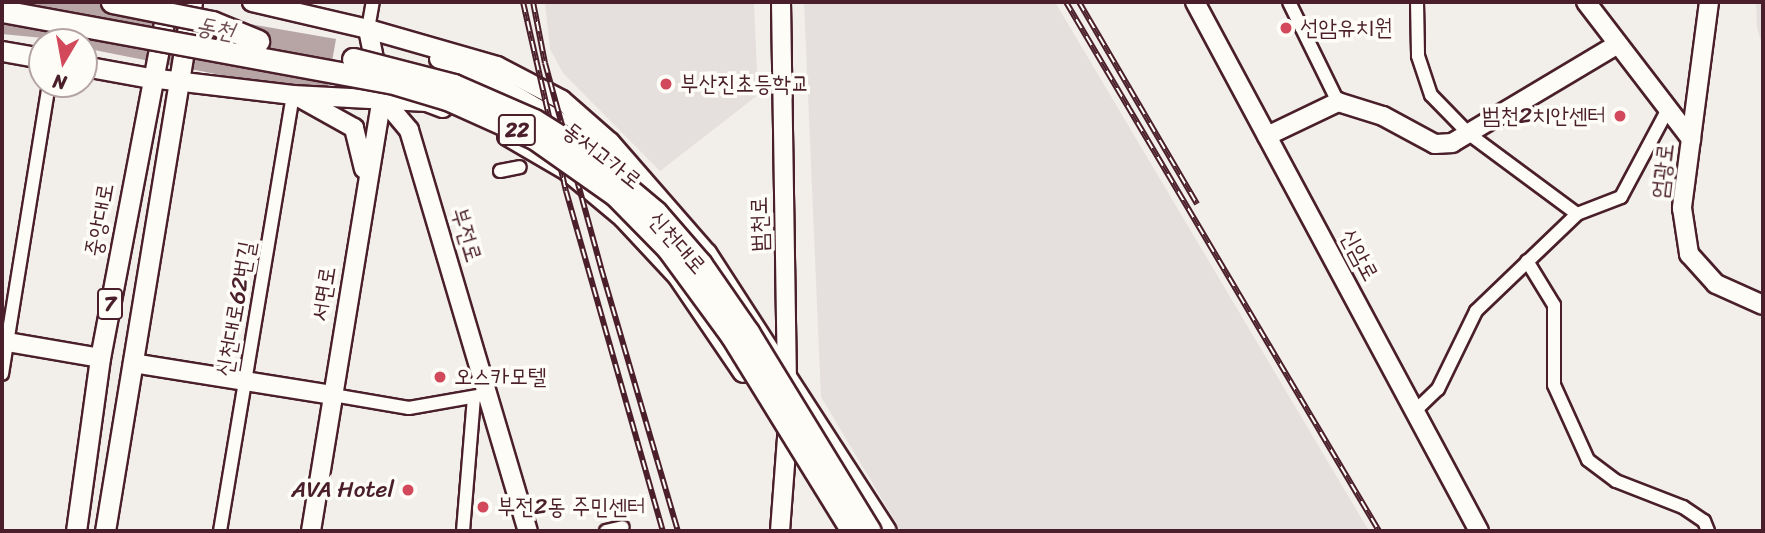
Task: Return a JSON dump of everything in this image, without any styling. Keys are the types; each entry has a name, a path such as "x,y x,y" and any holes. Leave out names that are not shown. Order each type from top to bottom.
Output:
{"highway":[{"name":"동서고가로","path":"27,2 395,67 454,85 534,120 612,173 656,212 701,264 870,531"},
{"path":"112,2 212,22 258,41"},
{"name":"동서고가로","path":"2,11 287,60 447,99 534,138 576,164 615,195 668,249 731,335 852,531"},
{"path":"2,23 447,99"}],"main road":[{"name":"중앙대로","path":"76,531 100,358 150,78 168,2"},
{"name":"7","path":"105,531 192,2"},
{"name":"신천대로","path":"252,2 368,29 537,106 570,124 626,166 707,253 787,371 887,531"},
{"path":"279,2 295,13"},
{"path":"772,2 782,40"},
{"name":"범천로","path":"780,531 788,446 781,2"},
{"path":"782,40 788,2"},
{"name":"신암로","path":"1195,2 1479,531"},
{"path":"1586,2 1691,139"},
{"name":"엄광로","path":"1709,2 1682,208 1689,254 1716,284 1763,306"},
{"path":"368,29 382,98"},
{"path":"1267,136 1338,102 1384,116 1435,144 1469,134 1618,44"},
{"path":"2,51 28,56"},
{"name":"신천대로","path":"98,69 150,78 179,78 293,95 427,102 485,124 567,171 624,218 677,276 840,531"},
{"name":"서면로","path":"293,95 354,128 363,152 365,201"},
{"name":"서면로","path":"311,531 382,98"},
{"name":"부전로","path":"382,98 410,130 481,396 528,531"},
{"path":"4,341 100,358"},
{"path":"133,363 333,396"}],"street":[{"path":"368,29 373,2"},
{"path":"1289,2 1338,102"},
{"path":"1417,2 1418,56 1431,95 1469,134 1577,214"},
{"name":"신천대로62번길","path":"220,531 293,95"},
{"path":"2,374 4,341 47,98"},
{"path":"1415,411 1438,389 1476,311 1577,214 1621,197 1667,111"},
{"path":"500,171 520,167"},
{"path":"1527,261 1554,305 1554,385 1588,460 1616,481 1683,507 1704,521 1708,531"},
{"path":"333,396 409,408 481,396 463,531"},
{"path":"606,531 623,527"}],"shaded area":[{"name":"부산진초등학교","path":"545,2 754,2 758,95 660,171 563,73 550,49"},
{"path":"804,2 1055,2 1369,531 901,531 821,397"},
{"path":"1756,2 1763,2 1763,47 1757,28"}],"water":[{"name":"동천","path":"2,2 123,2 336,39 326,96 98,51 98,28 28,28 28,37 2,34"}],"railway":[{"path":"523,2 566,191 663,531"},
{"path":"533,2 545,63 601,268 678,531"},
{"path":"1066,2 1379,531"},
{"path":"1079,2 1197,204"}],"place":[{"name":"선암유치원","path":"1286,28"},
{"name":"부산진초등학교","path":"666,84"},
{"name":"범천2치안센터","path":"1620,116"},
{"name":"오스카모텔","path":"440,377"},
{"name":"AVA Hotel","path":"408,490"},
{"name":"부전2동 주민센터","path":"483,507"}]}
